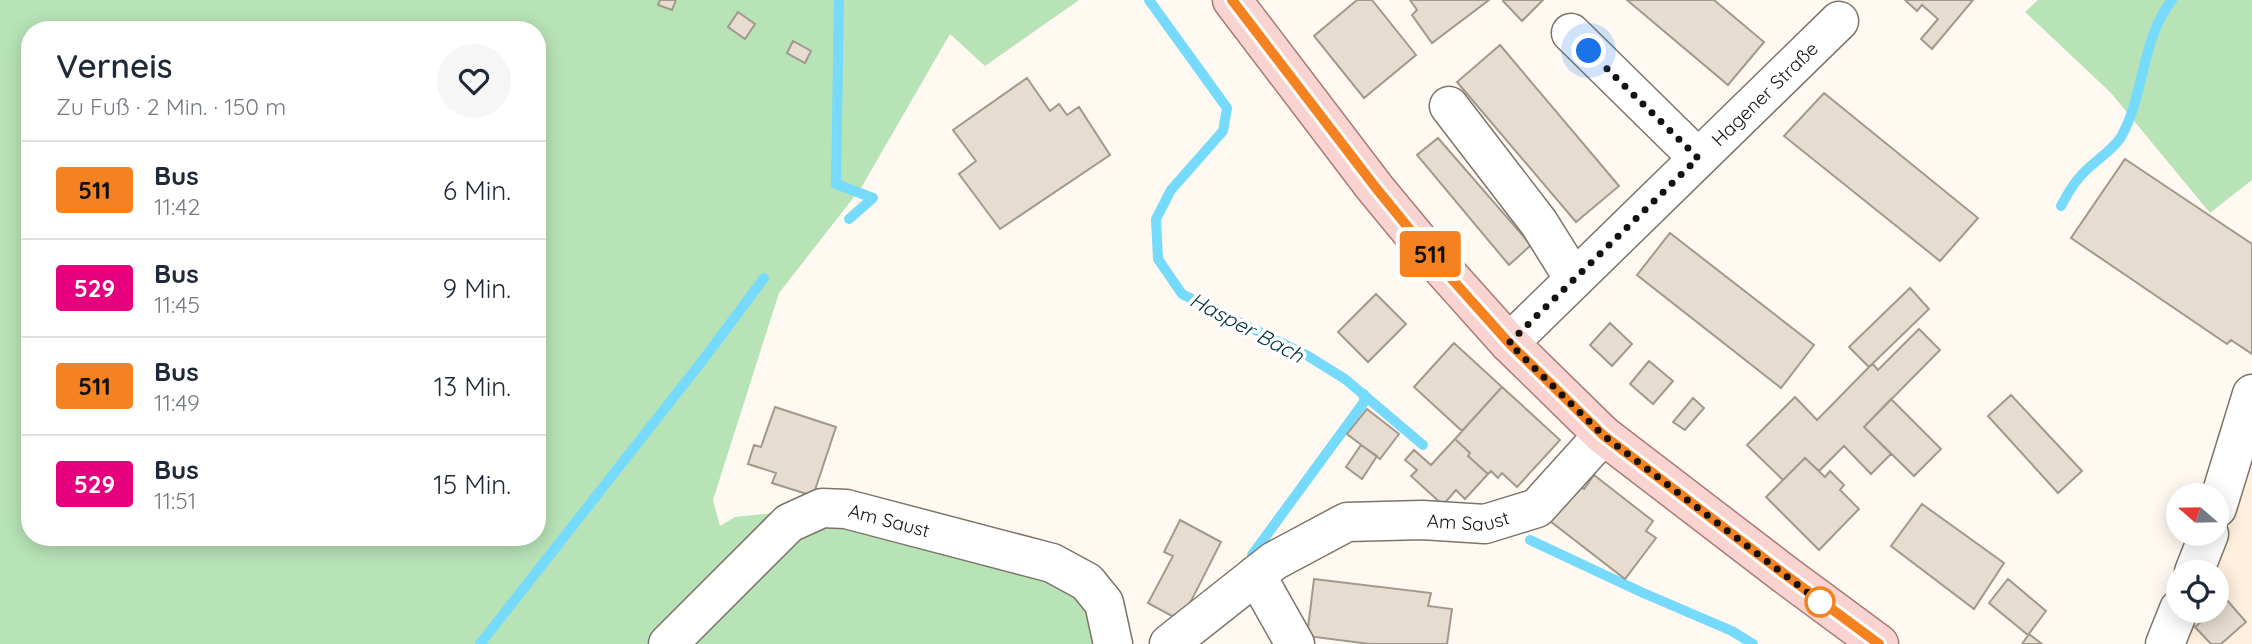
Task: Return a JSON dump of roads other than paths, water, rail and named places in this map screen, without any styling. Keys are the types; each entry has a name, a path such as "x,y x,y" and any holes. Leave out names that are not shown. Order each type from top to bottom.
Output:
{"main road":[{"path":"1233,0 1376,188 1433,258 1509,343 1603,435 1792,581 1879,644"}],"street":[{"name":"Hagener Straße","path":"1509,343 1839,21"},
{"path":"1571,33 1698,158"},
{"path":"1449,106 1539,223 1574,278"},
{"path":"2225,483 2252,394"},
{"name":"Am Saust","path":"1169,644 1274,561 1347,522 1422,520 1485,524 1537,508 1603,435"},
{"name":"Am Saust","path":"668,644 789,523 822,509 846,509 1052,563 1087,582 1104,603 1113,644"},
{"path":"1256,575 1298,643"},
{"path":"2165,644 2173,623"}],"waterway":[{"path":"839,0 836,184 873,198 849,219"},
{"name":"Hasper Bach","path":"1149,0 1227,108 1223,131 1171,190 1156,219 1158,259 1182,294 1308,356 1345,379 1423,445"},
{"path":"2061,206 2083,173 2121,137 2135,103 2154,32 2172,0"},
{"path":"480,644 764,278"},
{"path":"1252,555 1364,402 1364,394"},
{"name":"Hasper Bach","path":"1530,540 1732,631 1753,644"}]}
